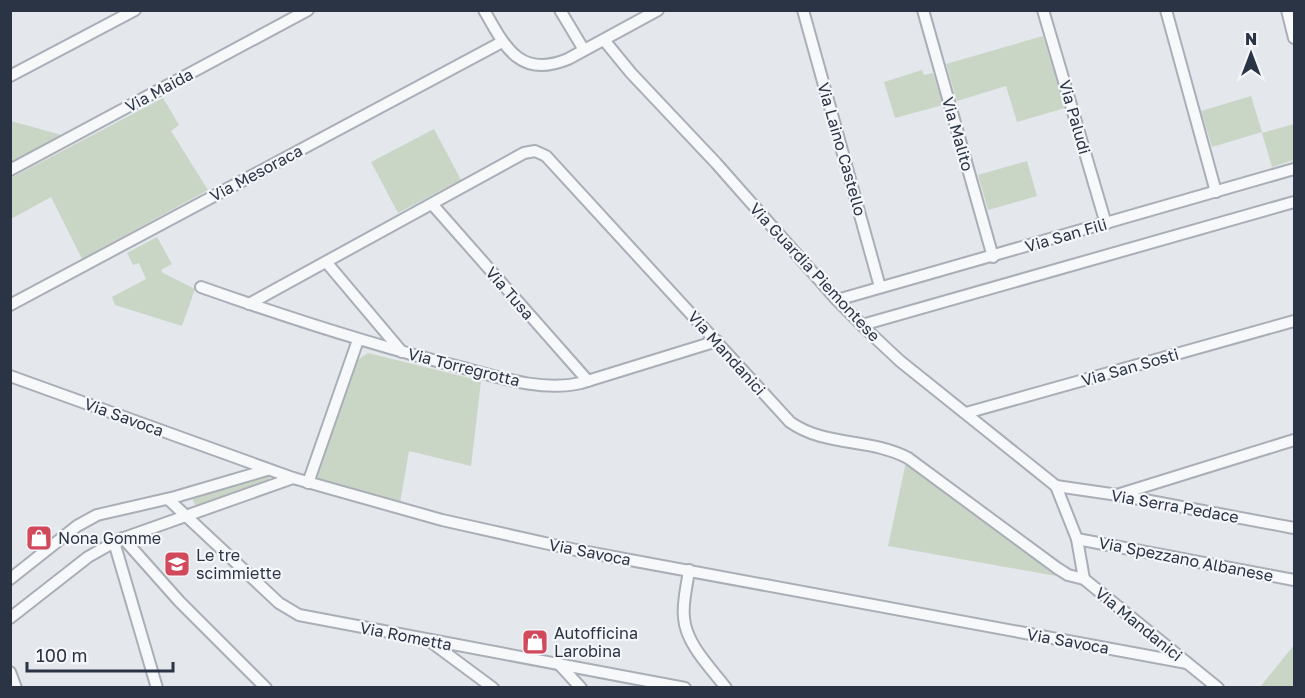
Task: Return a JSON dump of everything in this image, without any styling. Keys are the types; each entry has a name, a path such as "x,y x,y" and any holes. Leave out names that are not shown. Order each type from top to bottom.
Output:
{"street":[{"path":"10,76 135,10"},
{"name":"Via Maida","path":"10,170 308,10"},
{"path":"484,10 502,42 520,60 535,66 555,64 658,10"},
{"path":"560,10 584,50"},
{"name":"Via Laino Castello","path":"803,10 880,287"},
{"name":"Via Malito","path":"923,10 993,257"},
{"name":"Via Paludi","path":"1043,10 1106,224"},
{"path":"1166,10 1216,192"},
{"path":"1287,10 1294,38"},
{"name":"Via Guardia Piemontese","path":"604,40 631,73 716,163 837,300 862,325 893,354 1056,486 1077,538 1083,579"},
{"name":"Via Mesoraca","path":"10,305 502,42"},
{"name":"Via Mandanici","path":"249,304 524,153 532,150 541,152 783,415 800,429 824,438 893,451 908,458 1057,568 1068,575 1083,579 1218,687"},
{"name":"Via San Fili","path":"837,300 1294,169"},
{"name":"Via San Fili","path":"862,325 1294,202"},
{"name":"Via Tusa","path":"432,204 588,381"},
{"path":"327,263 402,352"},
{"name":"Via Torregrotta","path":"201,287 358,340 495,376 538,384 563,386 588,381 717,341"},
{"name":"Via San Sosti","path":"966,413 1294,321"},
{"path":"308,483 358,340"},
{"name":"Via Savoca","path":"10,376 267,470 379,504 486,531 1187,663"},
{"path":"1118,495 1294,440"},
{"path":"10,579 89,519 113,510 168,499 267,470"},
{"path":"10,618 75,567 118,540 293,478"},
{"name":"Via Serra Pedace","path":"1056,486 1118,495 1294,528"},
{"name":"Via Rometta","path":"168,499 279,603 290,610 316,619 685,687"},
{"name":"Via Spezzano Albanese","path":"1077,538 1294,580"},
{"path":"118,540 157,687"},
{"path":"118,540 266,687"},
{"path":"688,570 683,614 686,628 695,646 726,687"},
{"path":"429,640 493,687"},
{"path":"560,664 580,687"},
{"path":"10,672 16,687"}],"green space":[{"path":"1043,36 1065,108 1017,122 1006,86 957,101 946,64"},
{"path":"922,70 924,75 933,73 943,105 895,118 884,82"},
{"path":"1251,96 1262,132 1212,147 1201,111"},
{"path":"163,98 179,125 171,131 208,190 82,259 51,197 11,219 11,178"},
{"path":"11,121 65,136 11,165"},
{"path":"1294,124 1294,160 1272,167 1262,133"},
{"path":"434,129 461,180 398,213 371,162"},
{"path":"1027,161 1037,196 988,210 978,175"},
{"path":"157,237 172,264 161,270 163,273 195,289 182,326 115,305 112,297 146,279 139,263 133,265 127,253"},
{"path":"368,353 481,381 471,466 409,451 400,503 319,481 317,478 356,361"},
{"path":"906,462 1056,576 888,546"},
{"path":"260,477 270,477 269,480 196,506 193,501 193,496"},
{"path":"1294,645 1294,687 1260,687"}],"place":[{"name":"Nona Gomme","path":"39,538"},
{"name":"Le tre scimmiette","path":"177,564"},
{"name":"Autofficina Larobina","path":"535,642"}]}
